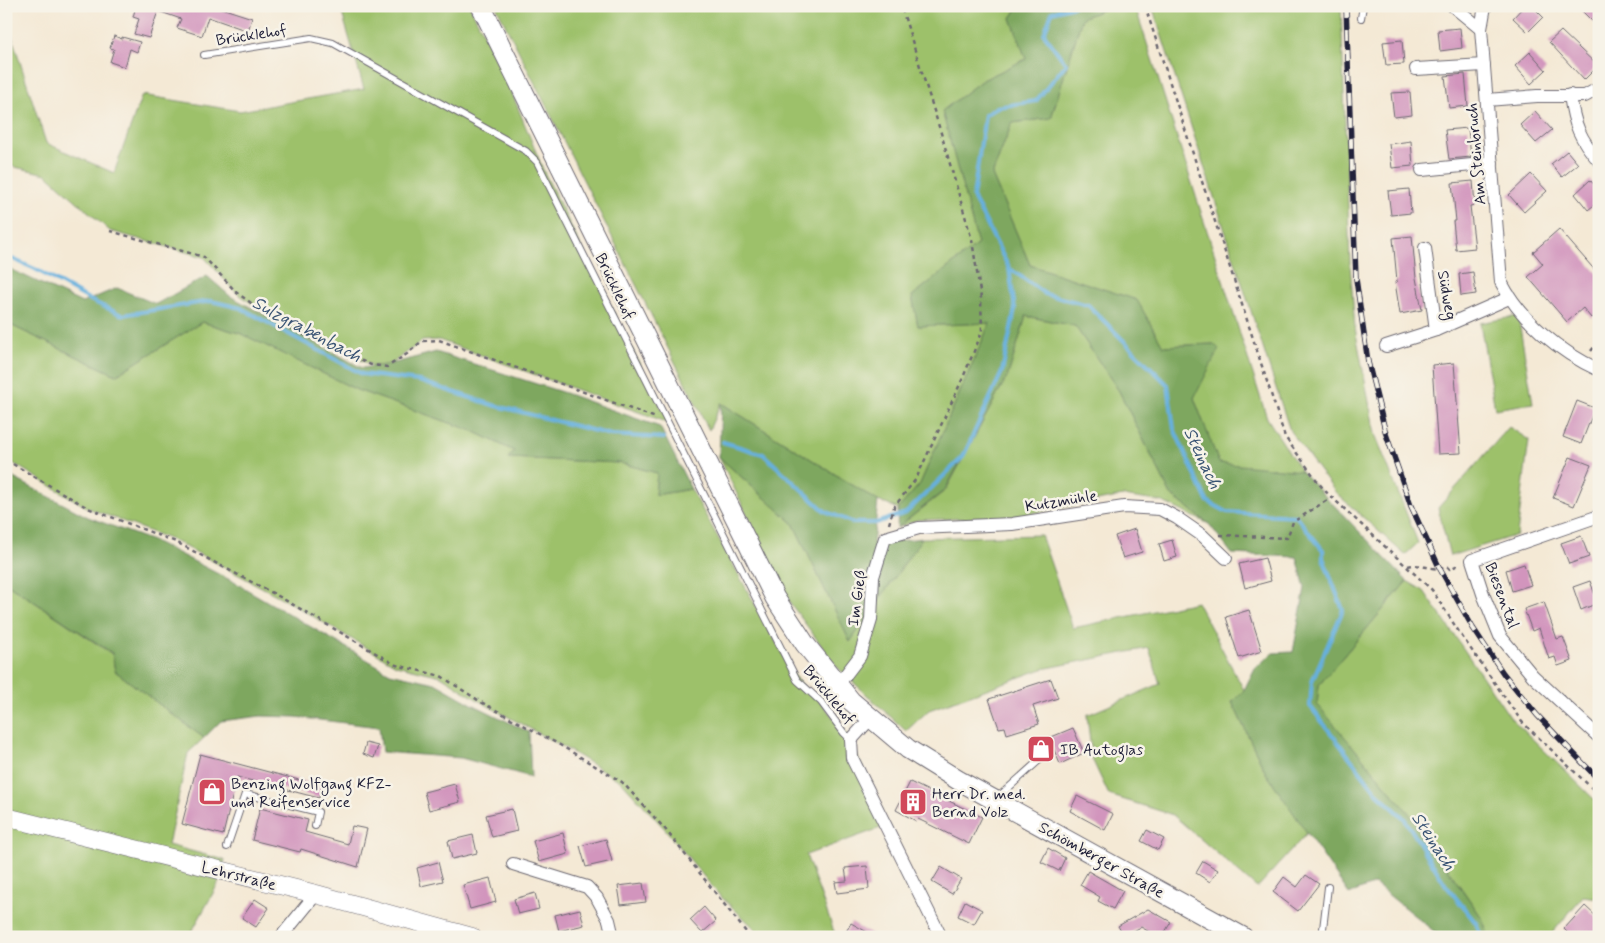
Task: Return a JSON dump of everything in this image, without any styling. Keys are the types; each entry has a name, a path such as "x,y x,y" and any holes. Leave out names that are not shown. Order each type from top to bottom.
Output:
{"main road":[{"name":"Schömberger Straße","path":"481,6 775,598 805,644 838,686 870,719 908,749 958,780 1243,937"}],"street":[{"path":"1453,6 1481,29"},
{"name":"Am Steinbruch","path":"1485,6 1481,29 1492,163 1502,282 1509,298"},
{"path":"1416,68 1484,65"},
{"path":"1487,100 1537,96 1584,96 1599,88"},
{"path":"1570,95 1573,117 1584,144 1599,161"},
{"path":"1422,170 1492,163"},
{"name":"Südweg","path":"1425,248 1436,330 1509,298"},
{"path":"1509,298 1543,335 1582,363 1599,370"},
{"path":"1386,346 1436,330"},
{"name":"Kutzmühle","path":"885,538 919,528 1012,524 1124,506 1160,509 1200,534 1226,558"},
{"name":"Biesental","path":"1599,516 1472,560 1500,636 1533,676 1599,737"},
{"name":"Im Gieß","path":"838,686 860,656 871,620 873,577 885,538"},
{"path":"870,719 852,740 852,758 941,937"},
{"name":"Lehrstraße","path":"6,817 316,894 472,937"},
{"path":"513,864 586,887 601,905 609,920 613,937"},
{"path":"281,937 316,894"}],"lane":[{"path":"1361,18 1363,6"},
{"name":"Brücklehof","path":"204,55 311,38 333,42 526,151 538,162 797,680 820,702 844,733 852,740"},
{"path":"995,800 1045,755"},
{"path":"227,847 245,794 318,812 315,826"},
{"path":"1322,937 1328,887"}],"path":[{"path":"894,507 916,479 982,332 981,298 972,240 942,133 901,6"},
{"path":"1145,6 1285,437 1324,490 1432,590 1522,722 1599,795"},
{"path":"110,232 204,256 237,293 281,324 371,365 387,367 422,341 439,340 669,423"},
{"path":"6,460 88,508 176,542 280,597 396,664 441,676 480,702 560,745 622,782 666,829 750,937"},
{"path":"1200,534 1287,538 1293,522 1332,497"},
{"path":"1408,566 1415,564 1435,570 1447,566 1450,569 1472,560"}],"green space":[{"path":"340,6 470,6 507,81 545,174 669,423 439,340 422,341 387,367 371,365 281,324 237,293 204,257 110,231 46,174 6,165 6,18 46,143 114,173 142,95 240,111 364,89"},
{"path":"496,6 1019,6 1011,18 1026,59 981,81 942,111 978,244 912,296 918,326 990,323 920,484 898,509 878,501 721,403 709,430"},
{"path":"1019,6 1112,6 1082,18 1051,118 1012,123 992,175 1030,265 1137,300 1163,346 1214,344 1219,349 1194,398 1219,463 1301,471 1407,581 1319,685 1317,704 1409,813 1482,918 1489,937 1441,937 1375,884 1349,894 1266,773 1232,702 1244,690 1255,668 1273,653 1293,652 1305,588 1297,557 1232,554 1209,524 1171,495 1119,391 1075,326 1026,316 1008,375 945,490 897,528 898,509 920,484 990,323 918,326 912,296 978,244 942,111 981,81 1026,59 1011,18"},
{"path":"1112,6 1135,6 1267,418 1301,471 1219,464 1194,398 1214,344 1163,346 1136,300 1030,265 992,175 1012,123 1051,118 1082,18"},
{"path":"1152,6 1341,6 1350,264 1355,328 1375,434 1418,543 1405,555 1336,493 1290,431"},
{"path":"6,267 82,303 117,288 156,304 207,276 230,296 362,368 391,364 436,352 565,393 660,427 691,489 655,495 657,473 620,463 508,458 514,451 473,431 357,390 242,334 202,322 116,375 6,323"},
{"path":"1026,316 1075,326 1119,391 1171,495 1209,524 1163,502 1123,496 1012,517 917,520 897,528 946,490 1008,375"},
{"path":"1518,316 1533,403 1495,409 1480,323"},
{"path":"202,322 242,334 357,390 473,431 514,451 509,458 620,463 657,473 655,495 691,489 797,680 821,702 851,740 886,826 806,855 836,937 764,937 719,895 665,829 622,782 560,745 481,702 441,676 396,665 280,597 177,542 88,508 6,459 6,323 116,375"},
{"path":"721,403 878,501 873,544 922,538 850,642 793,523 719,457"},
{"path":"1509,427 1529,440 1517,535 1450,556 1438,508"},
{"path":"719,457 793,523 850,642 922,538 1041,535 1073,628 1197,602 1244,690 1232,702 1266,773 1308,832 1257,888 1173,815 1109,795 1092,759 1087,715 1160,684 1149,648 1042,669 929,710 906,731 838,668 790,603"},
{"path":"6,474 88,517 158,543 234,582 390,673 435,683 472,704 529,732 531,777 461,758 382,752 379,727 295,717 261,716 221,721 204,738 115,671 112,653 6,583"},
{"path":"1407,581 1424,591 1510,717 1599,804 1599,898 1583,896 1549,937 1489,937 1482,918 1409,813 1317,705 1319,685"},
{"path":"6,583 112,654 115,671 204,738 188,753 168,845 225,860 218,884 189,937 6,937"}],"building":[{"path":"136,6 215,6 252,18 248,31 208,17 202,36 177,28 181,19 158,11 149,38 134,34 139,19 133,17"},
{"path":"1524,6 1532,6 1543,17 1528,32 1513,18"},
{"path":"1577,6 1599,6 1599,16 1593,22"},
{"path":"1460,28 1462,48 1440,51 1438,30"},
{"path":"1561,31 1598,66 1584,80 1549,42"},
{"path":"114,36 140,42 137,52 130,49 125,67 110,62 114,49 110,48"},
{"path":"1402,40 1404,64 1386,65 1383,42"},
{"path":"1530,52 1546,70 1531,84 1515,66"},
{"path":"1465,74 1468,106 1449,108 1445,76"},
{"path":"1410,92 1412,115 1394,117 1391,93"},
{"path":"1535,111 1552,130 1536,143 1520,125"},
{"path":"1468,128 1471,157 1449,159 1445,130"},
{"path":"1411,141 1413,166 1392,168 1389,144"},
{"path":"1567,151 1578,164 1562,177 1551,164"},
{"path":"1531,174 1547,191 1524,212 1509,195"},
{"path":"1590,180 1599,190 1599,201 1588,210 1575,194"},
{"path":"1473,181 1475,205 1470,206 1475,248 1456,250 1453,221 1456,221 1452,183"},
{"path":"1409,189 1411,213 1391,215 1388,191"},
{"path":"1559,229 1599,275 1599,311 1591,318 1583,308 1567,322 1528,277 1543,264 1533,252"},
{"path":"1412,236 1416,278 1422,310 1400,314 1395,282 1397,281 1393,238"},
{"path":"1473,272 1476,294 1461,296 1459,274"},
{"path":"1454,363 1461,453 1438,454 1432,365"},
{"path":"1577,401 1595,408 1581,444 1563,437"},
{"path":"1570,457 1591,465 1574,506 1553,498"},
{"path":"1135,529 1142,552 1123,558 1115,536"},
{"path":"1581,536 1589,557 1569,564 1561,543"},
{"path":"1172,540 1177,557 1164,561 1159,544"},
{"path":"1265,558 1271,581 1245,588 1239,564"},
{"path":"1524,564 1531,585 1512,591 1506,570"},
{"path":"1590,581 1598,603 1581,610 1573,587"},
{"path":"1544,602 1557,639 1563,637 1572,661 1558,666 1555,657 1549,659 1539,628 1532,631 1524,609"},
{"path":"1249,610 1262,651 1239,658 1226,617"},
{"path":"1051,679 1058,698 1033,706 1039,724 1007,734 1005,727 999,728 989,699"},
{"path":"1073,728 1084,753 1060,764 1049,738"},
{"path":"366,743 378,746 374,758 363,754"},
{"name":"Benzing Wolfgang KFZ- und Reifenservice","path":"200,754 322,786 319,798 237,777 223,835 182,824"},
{"path":"910,782 982,817 969,844 918,819 916,821 896,810"},
{"path":"455,784 460,802 429,810 424,792"},
{"path":"1077,796 1113,814 1105,830 1070,811"},
{"path":"260,808 308,820 305,832 348,844 352,826 367,829 358,867 301,849 300,852 252,840"},
{"path":"512,809 517,831 492,837 486,815"},
{"path":"1147,830 1164,839 1158,850 1141,841"},
{"path":"563,833 568,854 539,862 533,841"},
{"path":"473,835 477,853 452,859 448,841"},
{"path":"606,839 612,861 586,867 580,846"},
{"path":"1048,848 1065,858 1059,871 1041,862"},
{"path":"1203,861 1218,870 1210,882 1196,873"},
{"path":"438,862 443,881 421,886 417,868"},
{"path":"867,866 869,889 837,893 835,882 847,881 845,868"},
{"path":"941,867 961,879 952,894 932,882"},
{"path":"1088,871 1123,891 1113,909 1098,901 1100,897 1080,885"},
{"path":"1306,875 1319,884 1298,911 1273,892 1284,877 1297,887"},
{"path":"490,878 496,902 470,909 463,885"},
{"path":"643,883 646,902 621,905 618,886"},
{"path":"535,893 539,909 518,914 514,899"},
{"path":"255,899 269,908 256,927 242,918"},
{"path":"965,901 982,910 974,924 958,916"},
{"path":"1585,906 1599,919 1599,937 1572,937 1564,929"},
{"path":"704,907 716,921 702,933 690,920"},
{"path":"580,909 584,925 559,931 555,915"},
{"path":"1148,909 1171,922 1162,937 1158,937 1141,927 1124,936 1118,926"},
{"path":"851,923 876,937 843,937"}],"waterway":[{"name":"Steinach","path":"1074,6 1052,12 1044,34 1066,64 1036,101 997,107 985,115 973,197 1009,268 1045,294 1088,305 1168,385 1174,429 1207,501 1227,512 1296,516 1323,550 1323,558 1343,610 1312,681 1310,706 1378,794 1404,818 1445,884 1476,923 1481,937"},
{"name":"Sulzgrabenbach","path":"6,256 35,269 94,302 122,315 211,301 241,308 362,374 419,381 493,405 611,435 664,438"},
{"name":"Sulzgrabenbach","path":"723,442 763,454 825,511 854,523 876,523 906,513 963,457 1002,372 1015,309 1009,268"}],"railway":[{"path":"1346,6 1356,279 1368,362 1386,434 1411,506 1440,569 1473,628 1503,673 1537,715 1599,780"}],"place":[{"name":"IB Autoglas","path":"1041,749"},
{"name":"Benzing Wolfgang KFZ- und Reifenservice","path":"212,792"},
{"name":"Herr Dr. med. Bernd Volz","path":"913,802"}]}
